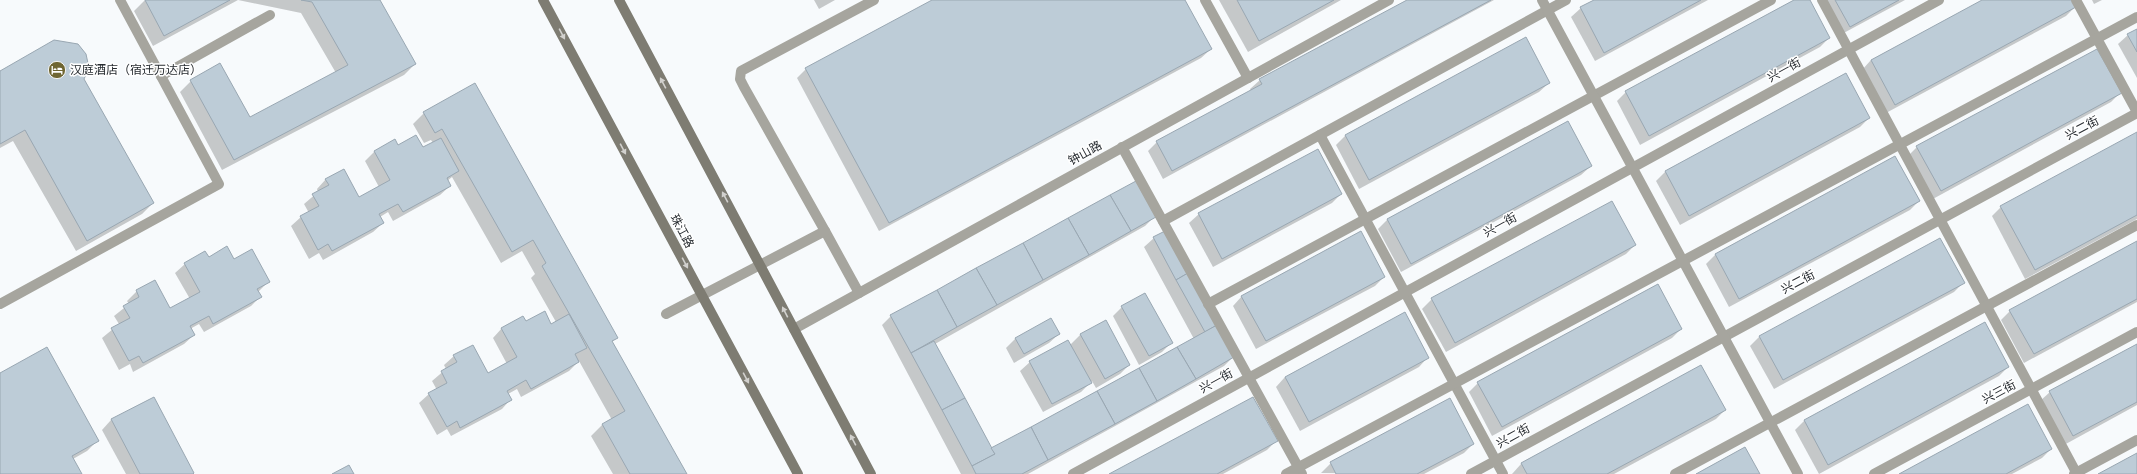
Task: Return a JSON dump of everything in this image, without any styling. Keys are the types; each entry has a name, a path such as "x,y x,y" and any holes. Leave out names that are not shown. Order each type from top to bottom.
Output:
{"street":[{"path":"0,304 219,184 120,0"},
{"name":"珠江路","path":"543,0 798,474"},
{"path":"619,0 761,264 871,474"},
{"path":"859,293 740,79 741,71 874,0"},
{"path":"1205,0 1248,78"},
{"name":"钟山路","path":"794,329 1389,0"},
{"path":"1542,0 1798,474"},
{"path":"1163,221 1566,0"},
{"path":"1208,304 1771,0"},
{"path":"1822,0 2032,389 2076,474 2137,440"},
{"name":"兴一街","path":"1073,474 1939,0"},
{"path":"2076,0 2137,112"},
{"path":"161,76 270,15"},
{"path":"1286,474 1300,471 1454,384 2137,17"},
{"name":"兴二街","path":"1471,474 2137,112"},
{"path":"1320,135 1503,474"},
{"path":"1122,147 1300,471"},
{"path":"1675,474 2137,224"},
{"path":"666,314 825,230"},
{"name":"兴三街","path":"1874,474 2137,332"}],"building":[{"path":"145,0 230,0 164,36"},
{"path":"301,0 380,0 416,64 234,160 190,80 220,63 250,117 348,65 312,2"},
{"path":"932,0 1185,0 1212,49 889,223 805,68"},
{"path":"1237,0 1334,0 1259,41"},
{"path":"1407,0 1491,0 1172,171 1156,141 1262,84 1259,79"},
{"path":"1594,0 1701,0 1604,53 1580,7"},
{"path":"1794,0 1810,0 1830,38 1649,136 1625,91"},
{"path":"1835,0 1899,0 1850,27"},
{"path":"1982,0 2073,0 2076,7 1895,105 1871,60"},
{"path":"2137,29 2137,52 2127,34"},
{"path":"1526,37 1550,83 1369,180 1345,135"},
{"path":"54,40 78,44 86,54 89,68 84,79 154,203 87,241 25,130 0,144 0,71"},
{"path":"2097,49 2122,93 1941,191 1916,146"},
{"path":"1846,73 1870,118 1689,216 1665,171"},
{"path":"475,83 618,338 612,341 687,474 630,474 602,424 625,411 542,266 546,263 533,240 512,252 442,129 435,133 423,112"},
{"path":"1568,121 1592,166 1411,264 1387,219"},
{"path":"2137,132 2137,215 2035,270 2000,206"},
{"path":"416,135 423,147 441,138 459,171 447,178 451,186 403,212 398,204 379,214 384,223 332,251 328,244 318,250 300,216 319,206 312,194 329,185 325,179 344,169 359,197 390,180 374,151 395,139 398,145"},
{"path":"1318,149 1342,194 1222,259 1198,213"},
{"path":"1895,156 1920,201 1739,299 1715,254"},
{"path":"1136,181 1156,217 1131,231 1110,195"},
{"path":"1110,195 1131,231 1089,255 1068,218"},
{"path":"1612,201 1636,245 1455,343 1431,298"},
{"path":"1068,218 1089,255 1043,280 1023,243"},
{"path":"1165,231 1188,273 1176,280 1153,237"},
{"path":"1361,231 1385,277 1266,341 1241,296"},
{"path":"1940,238 1965,283 1783,380 1759,336"},
{"path":"2137,241 2137,299 2034,354 2009,310"},
{"path":"1023,243 1043,280 997,305 976,268"},
{"path":"227,246 234,259 252,249 270,282 257,289 262,297 213,324 209,316 190,326 195,335 143,363 139,356 129,361 111,328 130,318 123,306 139,297 136,290 155,280 170,308 200,292 184,263 205,251 209,257"},
{"path":"976,268 997,305 957,327 937,290"},
{"path":"1188,273 1217,325 1205,332 1176,280"},
{"path":"1658,284 1682,329 1502,427 1477,382"},
{"path":"937,290 957,327 911,353 890,315"},
{"path":"1145,293 1173,343 1149,356 1121,306"},
{"path":"545,311 551,324 569,314 587,348 575,354 579,362 531,389 526,380 507,391 512,400 460,428 457,421 447,427 428,393 447,383 441,371 457,362 453,355 473,345 488,373 517,357 501,328 523,316 526,321"},
{"path":"1405,312 1429,358 1309,422 1285,377"},
{"path":"1051,318 1060,334 1024,354 1015,338"},
{"path":"1106,320 1130,365 1105,379 1080,334"},
{"path":"1985,322 2009,367 1828,465 1804,420"},
{"path":"1217,325 1234,357 1196,379 1177,347"},
{"path":"1068,340 1092,383 1052,404 1029,361"},
{"path":"934,341 965,398 942,410 911,353"},
{"path":"2137,344 2137,402 2073,436 2049,391"},
{"path":"47,347 99,441 72,456 82,474 0,474 0,373"},
{"path":"1177,347 1196,379 1157,401 1139,368"},
{"path":"1701,365 1726,410 1607,474 1527,474 1521,463"},
{"path":"1139,368 1157,401 1115,424 1097,391"},
{"path":"1097,391 1115,424 1048,460 1031,427"},
{"path":"154,397 194,473 193,474 140,474 111,419"},
{"path":"1253,397 1278,441 1217,474 1109,474"},
{"path":"965,398 995,454 972,466 942,410"},
{"path":"1450,398 1474,444 1417,474 1336,474 1330,462"},
{"path":"2028,404 2052,449 2006,474 1899,474"},
{"path":"1031,427 1048,460 1022,474 976,474 972,466 995,454 991,448"},
{"path":"1745,447 1760,474 1696,474"},
{"path":"2137,453 2137,474 2098,474"},
{"path":"349,465 354,474 332,474"}],"place":[{"name":"汉庭酒店（宿迁万达店）","path":"57,70"}]}
